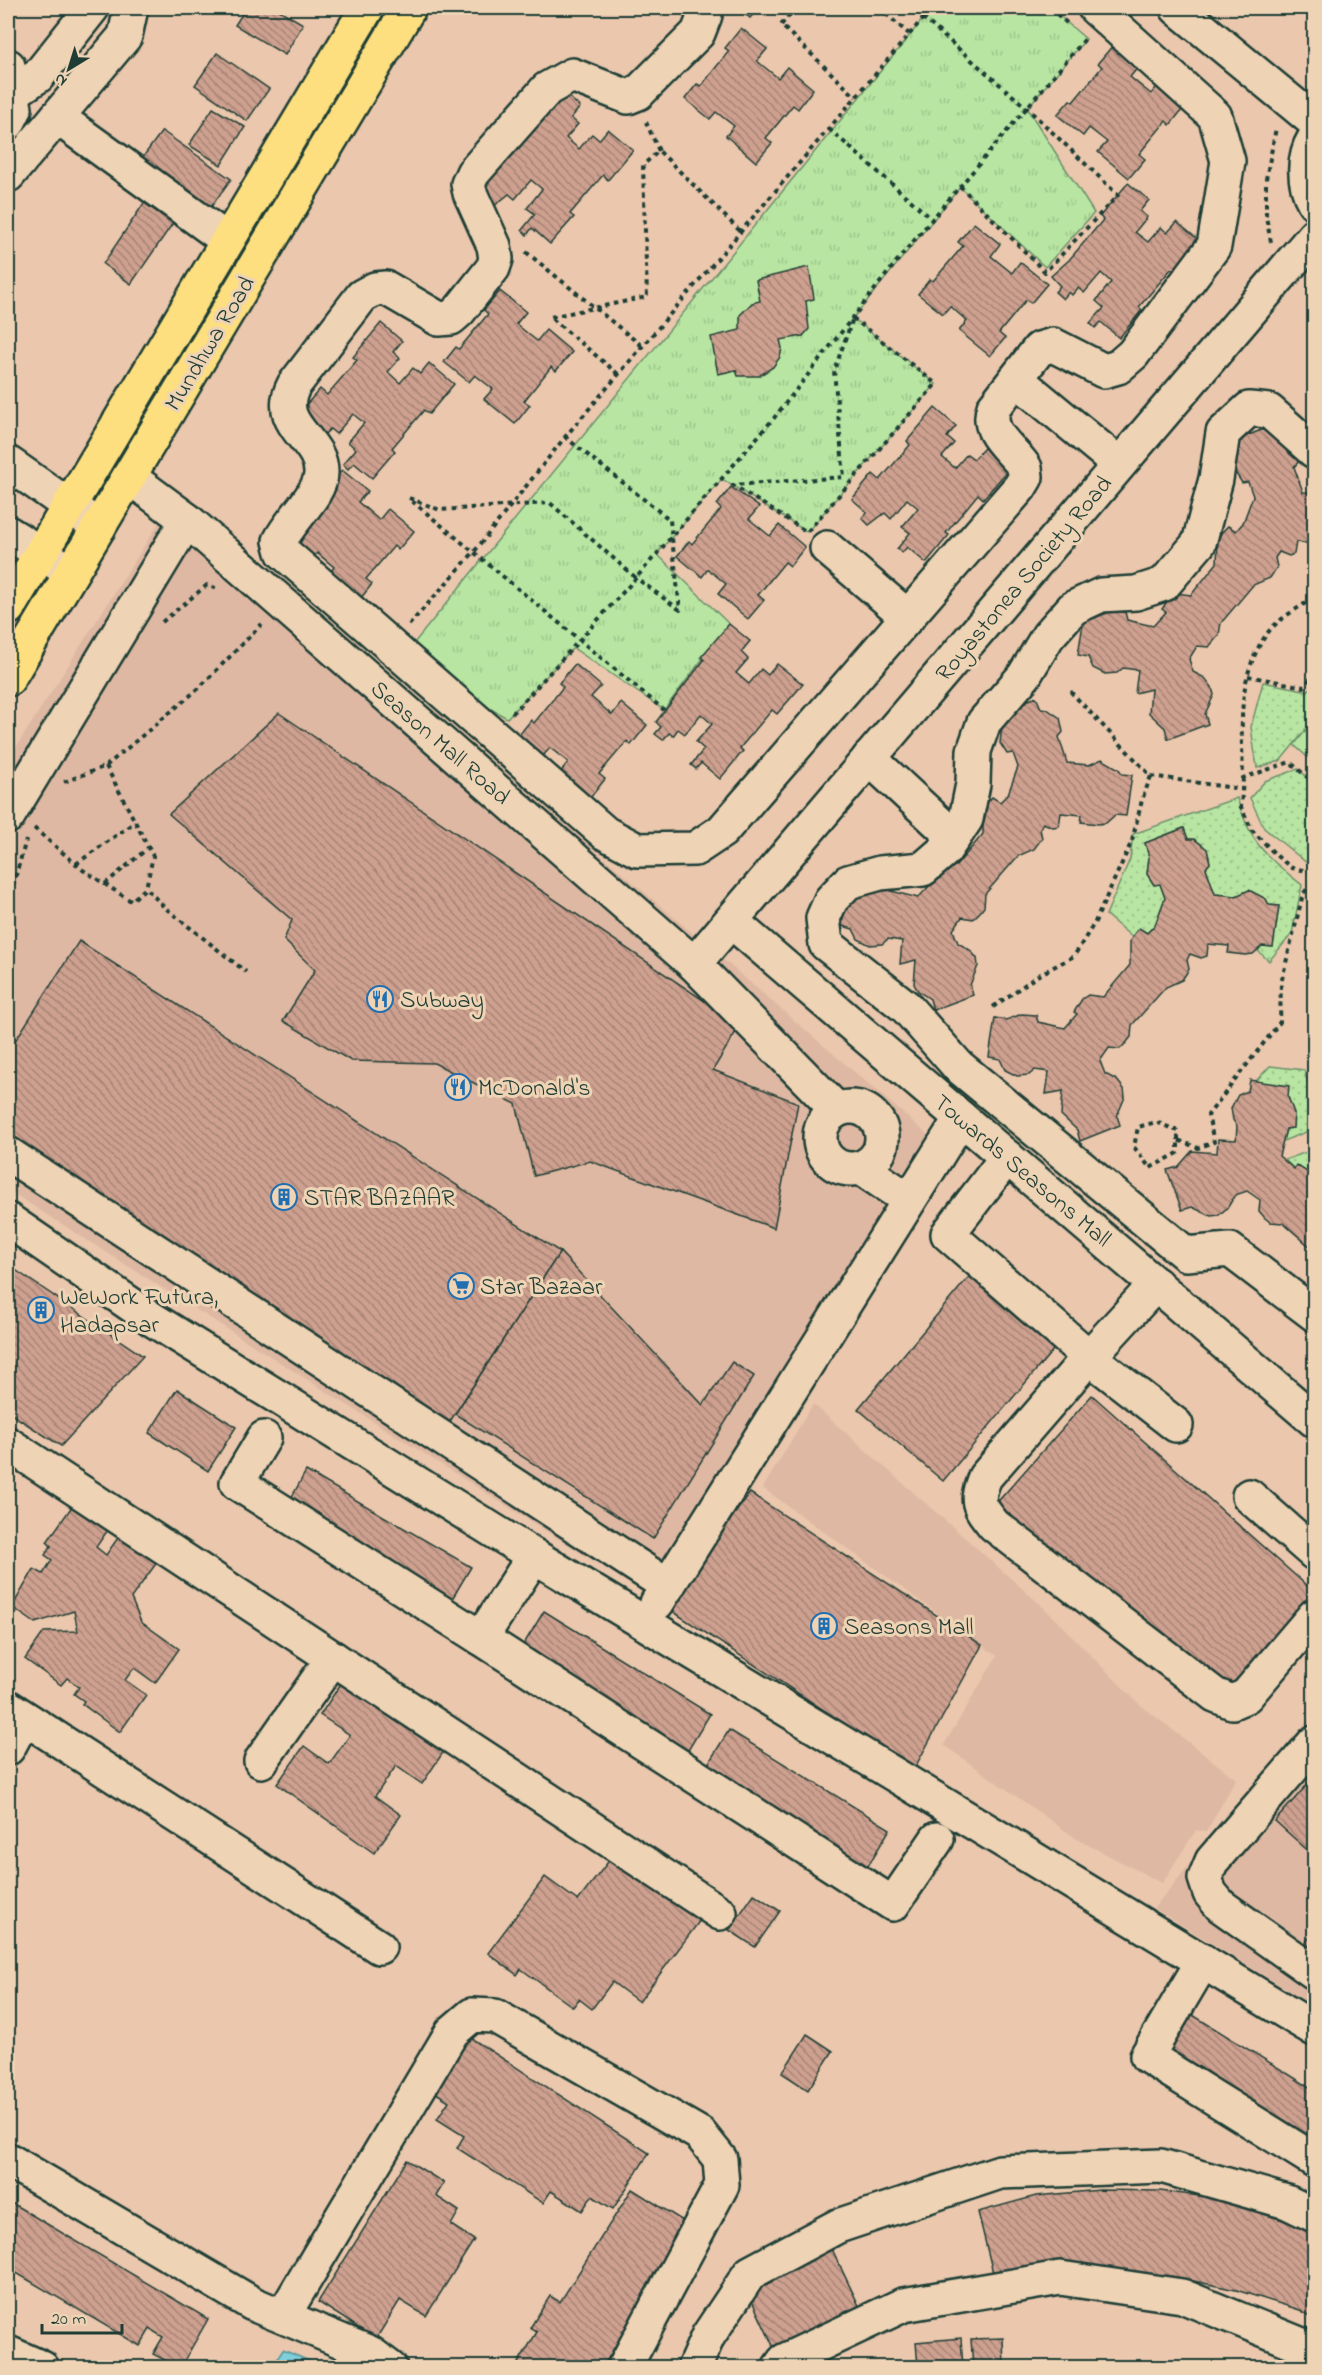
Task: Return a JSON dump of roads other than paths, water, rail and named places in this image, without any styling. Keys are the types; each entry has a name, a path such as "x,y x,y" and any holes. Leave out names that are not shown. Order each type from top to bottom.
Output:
{"highway":[{"name":"Mundhwa Road","path":"8,608 367,8"},
{"name":"Mundhwa Road","path":"8,679 409,8"}],"street":[{"path":"10,94 38,76 92,8"},
{"path":"8,174 125,36 131,8"},
{"path":"700,8 705,15 698,33 638,93 628,96 572,75 560,79 547,88 473,173 468,184 470,193 494,246 496,259 493,268 459,311 451,318 439,319 386,288 375,289 362,296 300,376 287,398 287,411 316,456 322,472 318,488 288,525 280,541 283,552 605,833 637,849 695,849 722,831 1020,487 1026,477 1025,468 992,428 990,418 994,407 1039,349 1053,345 1104,371 1118,367 1133,354 1214,246 1221,216 1228,161 1215,116 1095,8"},
{"path":"1177,8 1314,121"},
{"path":"57,117 227,240"},
{"path":"1314,139 1306,161 1306,179 1314,201"},
{"name":"Royastonea Society Road","path":"694,964 1119,464 1237,345 1314,236"},
{"path":"1016,379 1119,464"},
{"path":"1314,451 1269,411 1249,408 1223,433 1216,479 1199,543 1164,584 1136,593 1101,595 1073,608 1048,636 1024,676 984,722 974,751 973,784 966,819 945,850 923,869 880,873 848,882 831,900 823,918 826,944 906,1007 958,1066 1186,1254 1230,1250 1314,1314"},
{"path":"8,463 67,507 99,527"},
{"name":"Season Mall Road","path":"129,477 187,520 694,964 837,1110"},
{"path":"23,824 187,520"},
{"path":"8,534 71,572"},
{"path":"826,548 908,617"},
{"path":"869,758 954,837"},
{"name":"Towards Seasons Mall","path":"731,921 1314,1420"},
{"path":"861,1168 878,1155 883,1136 880,1126 874,1117 857,1107 837,1110 822,1125 821,1145 825,1155 841,1167 861,1168 909,1200"},
{"path":"645,1623 961,1118"},
{"path":"8,1154 668,1586"},
{"path":"1007,1157 948,1234 1089,1357 1176,1425"},
{"path":"8,1220 152,1318 534,1556 1314,2029"},
{"path":"1156,1284 985,1477 979,1493 979,1506 994,1526 1215,1695 1232,1702 1246,1696 1314,1616"},
{"path":"264,1438 237,1483 893,1904 937,1839"},
{"path":"8,1444 720,1913"},
{"path":"1249,1496 1314,1553"},
{"path":"481,1638 534,1556"},
{"path":"261,1761 333,1658"},
{"path":"8,1748 16,1713 379,1947"},
{"path":"1314,1743 1212,1861 1205,1878 1210,1893 1221,1906 1314,1972"},
{"path":"1203,1961 1146,2056 1314,2160"},
{"path":"283,2316 452,2032 472,2016 495,2016 700,2134 720,2159 722,2185 624,2367"},
{"path":"8,2160 253,2304 370,2352 390,2367"},
{"path":"694,2367 708,2336 750,2272 838,2226 1000,2172 1161,2166 1287,2202 1314,2215"},
{"path":"779,2367 784,2361 903,2305 1060,2278 1182,2296 1314,2350"},
{"path":"8,2353 42,2367"}],"water":[{"path":"283,2350 324,2367 272,2367"}],"place":[{"name":"Subway","path":"380,999"},
{"name":"McDonald's","path":"458,1087"},
{"name":"STAR BAZAAR","path":"284,1197"},
{"name":"Star Bazaar","path":"461,1286"},
{"name":"WeWork Futura, Hadapsar","path":"41,1310"},
{"name":"Seasons Mall","path":"824,1626"}]}
